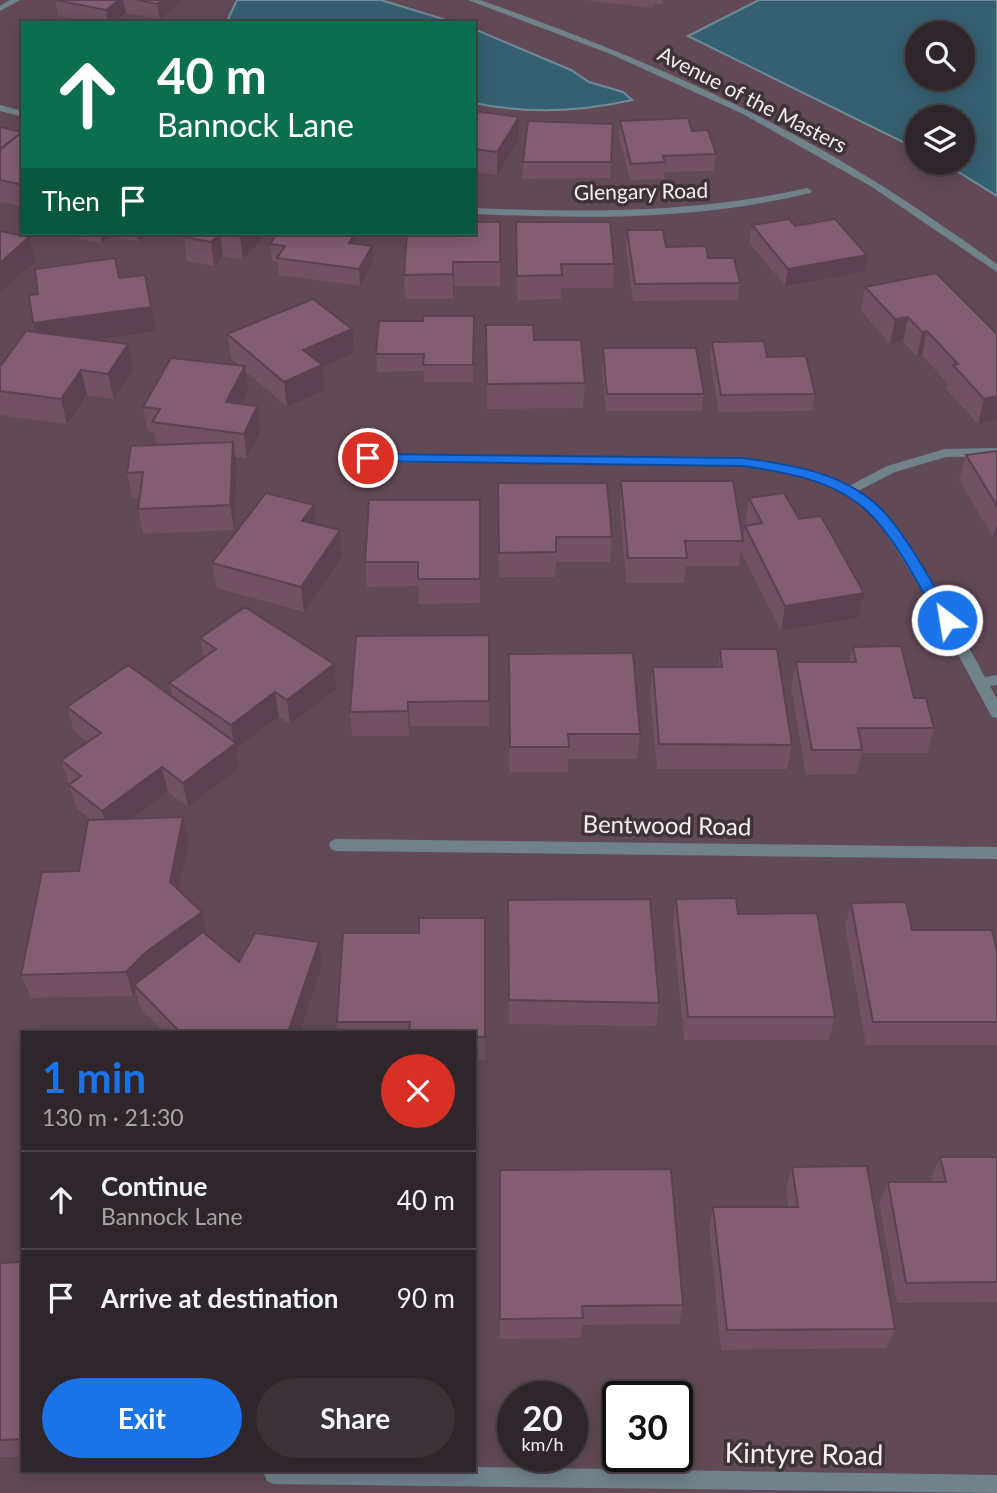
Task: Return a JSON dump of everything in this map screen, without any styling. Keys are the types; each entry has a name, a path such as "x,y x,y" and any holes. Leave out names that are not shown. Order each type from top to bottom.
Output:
{"street":[{"path":"0,9 16,0"},
{"name":"Avenue of the Masters","path":"471,0 590,42 714,96 856,173 997,269"},
{"path":"0,108 21,113"},
{"name":"Glengary Road","path":"476,211 679,213 725,209 807,191"},
{"path":"849,491 891,469 944,453 997,452"},
{"path":"368,458 755,463 817,476 849,491 872,507 885,523 935,600 997,713"},
{"path":"982,682 997,680"},
{"name":"Bentwood Road","path":"336,845 997,853"},
{"name":"Kintyre Road","path":"274,1474 997,1485"}],"shaded area":[{"path":"0,0 997,0 997,1493 0,1493"}],"water":[{"path":"237,0 381,0 449,21 225,21"},
{"path":"759,0 997,0 997,196 963,175 975,175 975,105 905,105 905,143 688,36"},
{"path":"476,30 571,70 589,82 623,92 632,100 553,110 476,103"}],"building":[{"path":"55,0 119,0 106,10"},
{"path":"138,0 162,0 157,4"},
{"path":"476,111 519,117 497,152 476,149"},
{"path":"688,118 692,131 708,130 716,154 663,156 665,162 631,164 620,121"},
{"path":"528,121 613,124 611,162 523,162"},
{"path":"0,127 21,132 21,133 0,149"},
{"path":"21,133 21,185 0,180 0,150"},
{"path":"789,219 795,226 835,219 867,255 788,269 752,225"},
{"path":"476,222 500,222 500,262 453,262 453,274 404,275 407,235 476,235"},
{"path":"516,222 610,222 614,264 561,264 562,275 517,276"},
{"path":"627,230 663,230 666,247 706,246 708,258 734,258 740,283 635,284"},
{"path":"0,231 29,237 0,263"},
{"path":"186,235 218,235 211,242 184,237"},
{"path":"277,235 354,235 349,243 372,246 359,269 277,258 285,246 270,244"},
{"path":"115,258 119,278 145,275 151,307 33,323 29,295 38,294 35,269"},
{"path":"936,273 997,334 997,396 984,399 953,365 958,364 927,331 922,332 908,317 895,319 865,287"},
{"path":"313,299 352,329 303,350 322,365 284,382 227,334"},
{"path":"423,316 474,316 473,365 423,365 424,354 376,354 379,321 423,321"},
{"path":"486,325 533,325 534,340 581,340 585,383 487,384"},
{"path":"26,331 128,344 108,374 81,370 61,399 0,391 0,367"},
{"path":"764,341 767,357 806,356 815,394 721,395 712,342"},
{"path":"603,348 696,348 704,394 607,394"},
{"path":"171,358 245,366 226,402 257,406 244,434 152,422 160,409 143,407"},
{"path":"233,442 230,505 138,509 143,472 127,473 131,446"},
{"path":"997,451 997,506 966,455"},
{"path":"621,481 733,481 743,541 685,541 687,558 628,558"},
{"path":"498,483 607,483 612,537 556,537 556,552 499,553"},
{"path":"266,493 314,505 302,521 340,530 301,587 212,563"},
{"path":"784,493 799,519 821,516 864,593 785,606 745,526 762,523 749,498"},
{"path":"369,500 480,500 480,579 418,579 418,562 365,562"},
{"path":"245,607 334,664 287,700 275,692 231,725 169,683 216,649 200,638"},
{"path":"489,635 489,701 408,702 408,711 350,712 356,636"},
{"path":"901,646 914,698 926,698 934,728 858,728 862,750 812,750 796,662 856,662 853,647"},
{"path":"720,649 777,649 792,745 659,744 653,667 722,667"},
{"path":"633,653 640,734 568,734 569,747 510,747 509,654"},
{"path":"128,665 236,743 183,783 162,767 102,811 69,785 81,776 61,760 101,733 67,707"},
{"path":"183,817 170,882 202,912 147,951 126,972 21,975 42,872 79,871 88,820"},
{"path":"736,898 738,914 817,913 835,1017 688,1017 676,899"},
{"path":"650,899 659,1003 509,1000 508,900"},
{"path":"906,902 912,930 992,930 997,951 997,1022 873,1022 851,903"},
{"path":"419,918 485,918 485,1037 476,1037 476,1031 409,1031 410,1022 337,1022 343,933 419,933"},
{"path":"203,932 239,962 255,933 319,942 288,1031 179,1031 134,985"},
{"path":"476,1127 478,1127 477,1285"},
{"path":"940,1157 997,1157 997,1282 906,1283 888,1182 946,1182"},
{"path":"867,1166 895,1329 727,1330 713,1207 798,1207 792,1167"},
{"path":"671,1169 683,1305 582,1306 583,1318 500,1319 500,1170"},
{"path":"21,1262 21,1439 0,1440 0,1263"}],"route":[{"path":"368,458 743,462 793,468 849,491 872,507 947,620"}]}
